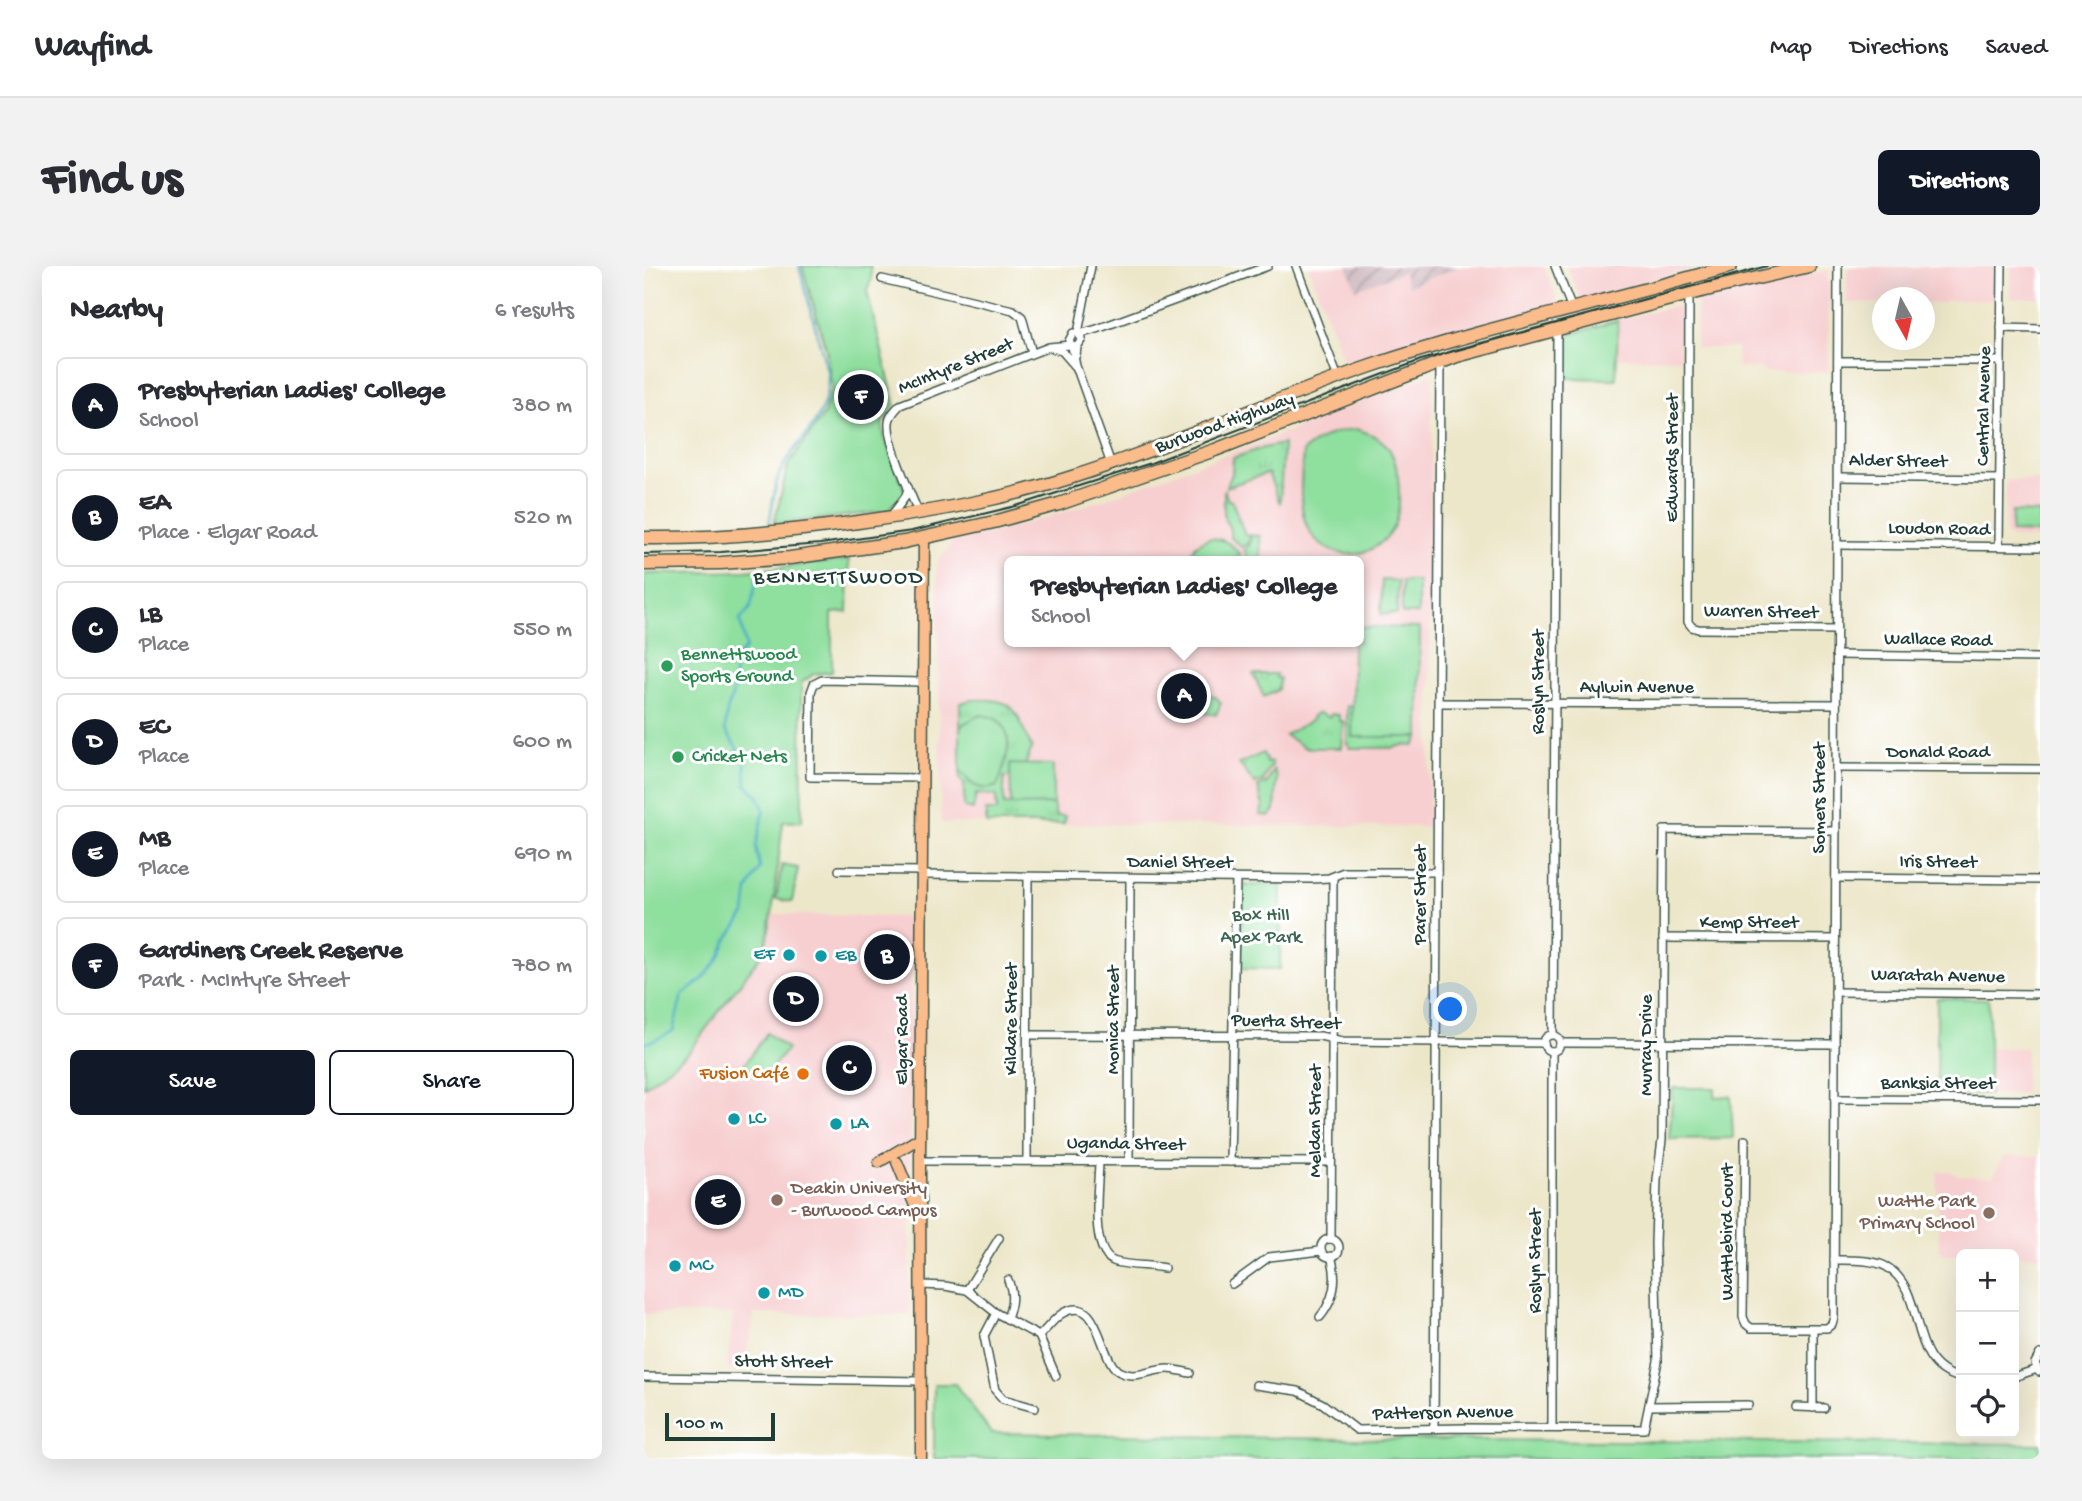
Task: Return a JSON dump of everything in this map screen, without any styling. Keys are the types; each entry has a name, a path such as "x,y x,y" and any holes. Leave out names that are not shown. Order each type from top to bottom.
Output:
{"highway":[{"name":"Burwood Highway","path":"644,538 752,534 890,518 1032,489 1111,464 1338,378 1438,344 1731,266"},
{"path":"1764,266 1792,269"},
{"name":"Burwood Highway","path":"644,564 790,558 904,542 1006,519 1218,449 1440,362 1689,294 1810,266"},
{"path":"1689,278 1689,294"},
{"path":"1438,344 1440,362"},
{"path":"1338,378 1344,386 1353,389 1380,386"},
{"path":"919,514 924,538"}],"main road":[{"name":"Elgar Road","path":"921,1459 924,538"},
{"path":"904,542 916,552 924,569"},
{"path":"878,1162 920,1138"},
{"path":"897,1162 920,1219"}],"street":[{"path":"1091,266 1075,340 1076,366 1111,464"},
{"path":"1075,340 1097,329 1268,266"},
{"path":"1296,266 1338,378"},
{"path":"1555,266 1572,309"},
{"name":"Somers Street","path":"1827,1328 1834,1317 1838,266"},
{"name":"Central Avenue","path":"1999,546 2002,266"},
{"path":"882,279 1013,310 1022,317 1032,353"},
{"name":"Edwards Street","path":"1688,622 1689,294"},
{"path":"1075,340 1082,319 1082,308"},
{"path":"1082,319 1088,327 1097,329"},
{"path":"2001,328 2040,328"},
{"name":"Roslyn Street","path":"1553,1034 1556,330"},
{"name":"McIntyre Street","path":"919,514 890,436 888,421 894,410 900,405 1032,353 1075,340"},
{"path":"1053,346 1062,351 1076,366"},
{"path":"1838,361 2001,361"},
{"name":"Parer Street","path":"1434,1429 1440,362"},
{"name":"Alder Street","path":"1838,477 2000,478"},
{"path":"890,518 906,496 908,488"},
{"name":"Loudon Road","path":"1837,545 2040,547"},
{"name":"Warren Street","path":"1688,622 1698,629 1837,630"},
{"name":"Wallace Road","path":"1836,655 2040,658"},
{"path":"922,778 810,777 810,716 811,692 814,684 822,680 923,682"},
{"name":"Aylwin Avenue","path":"1439,703 1836,704"},
{"name":"Donald Road","path":"1836,768 2040,769"},
{"name":"Murray Drive","path":"1644,1429 1658,1362 1655,1244 1657,1180 1662,1140 1664,830 1836,831"},
{"name":"Daniel Street","path":"839,870 1028,877 1236,879 1312,879 1333,877 1344,872 1437,872"},
{"name":"Kildare Street","path":"1027,1160 1028,877"},
{"name":"Meldan Street","path":"1331,1239 1333,877"},
{"name":"Monica Street","path":"1129,1161 1130,878"},
{"name":"Iris Street","path":"1836,878 2040,880"},
{"path":"1230,1162 1236,879"},
{"name":"Kemp Street","path":"1663,938 1835,939"},
{"name":"Waratah Avenue","path":"1835,992 2040,994"},
{"path":"1553,1034 1558,1036 1561,1043 1557,1050 1552,1051 1544,1044 1547,1036 1553,1034"},
{"name":"Puerta Street","path":"1028,1035 1320,1037 1342,1041 1544,1044"},
{"path":"1561,1043 1835,1044"},
{"name":"Roslyn Street","path":"1552,1051 1552,1428"},
{"name":"Banksia Street","path":"1835,1099 2040,1100"},
{"name":"Wattlebird Court","path":"1745,1140 1743,1317 1746,1324 1751,1328 1827,1328"},
{"name":"Uganda Street","path":"920,1161 1331,1162"},
{"path":"1099,1161 1098,1223 1101,1250 1108,1259 1116,1263 1146,1264 1164,1268"},
{"path":"967,1290 999,1238"},
{"path":"1331,1239 1339,1248 1331,1256 1326,1256 1321,1251 1323,1242 1331,1239"},
{"path":"1232,1284 1269,1258 1321,1251"},
{"path":"1320,1317 1329,1307 1334,1292 1335,1275 1331,1256"},
{"path":"1834,1260 1857,1260 1886,1266 1908,1290 1923,1348 1939,1367 1956,1377"},
{"path":"1007,1319 1012,1305 1009,1280"},
{"path":"921,1285 967,1290 996,1313 1040,1336 1056,1376"},
{"path":"1040,1336 1064,1313 1073,1310 1083,1312 1091,1317 1098,1328 1111,1366 1121,1373 1135,1375 1167,1369 1190,1373"},
{"path":"996,1313 984,1336 995,1390 1003,1399 1035,1408"},
{"path":"1813,1329 1813,1408"},
{"path":"2019,1376 2039,1371 2036,1360 2040,1354"},
{"name":"Stott Street","path":"644,1377 921,1381"},
{"name":"Patterson Avenue","path":"1256,1385 1298,1391 1322,1404 1357,1430 1644,1429"},
{"path":"1649,1406 1748,1405"},
{"path":"1796,1407 1824,1408"}],"shaded area":[{"path":"1308,266 1347,266 1356,289 1403,272 1409,286 1462,266 1502,266 1504,269 1512,266 1544,266 1559,305 1453,331 1345,365"},
{"path":"1347,266 1462,266 1408,286 1403,272 1356,289"},
{"path":"1567,266 1702,266 1584,299 1579,296"},
{"path":"1994,266 1993,300 1945,300 1944,303 1935,303 1935,287 1872,287 1872,303 1846,303 1847,272 1850,267"},
{"path":"2011,266 2040,266 2040,298 2010,298"},
{"path":"1829,270 1829,372 1763,372 1762,368 1738,368 1737,348 1696,348 1697,301 1765,282"},
{"path":"1681,305 1681,359 1617,358 1618,320"},
{"path":"1430,374 1432,376 1429,827 941,823 937,563 953,541 1015,527 1102,500 1271,438"},
{"path":"2006,480 2040,480 2040,539 2010,538 2005,534"},
{"name":"Deakin University - Burwood Campus","path":"772,914 912,917 909,1315 754,1314 748,1343 747,1369 727,1369 733,1314 644,1314 644,1087 688,1053 764,950"},
{"path":"1989,1048 2026,1048 2025,1094 1989,1094"},
{"name":"Wattle Park Primary School","path":"2004,1156 2040,1156 2040,1256 2019,1256 2019,1249 1956,1249 1956,1255 1946,1255 1939,1250 1937,1171 1950,1171 1958,1176 1993,1177"}],"green space":[{"path":"802,266 871,266 871,280 867,291 895,404 882,423 885,439 905,492 887,511 774,524 788,465 824,414 832,389 826,349"},
{"path":"1618,320 1616,379 1565,378 1565,336"},
{"path":"1356,429 1381,440 1394,458 1399,506 1393,528 1379,544 1368,551 1343,554 1320,544 1305,521 1301,495 1303,451 1328,436"},
{"path":"1283,444 1280,504 1268,473 1226,487 1232,474 1233,458"},
{"path":"1224,489 1228,500 1232,501 1245,535 1250,535 1247,544 1242,547 1230,537 1230,529 1224,517"},
{"path":"2012,512 2040,513 2040,533 2011,532"},
{"path":"1252,535 1260,536 1261,556 1247,556 1244,550 1250,544"},
{"path":"1208,538 1220,539 1240,556 1190,556 1196,545"},
{"path":"849,560 848,612 832,613 832,672 814,674 801,683 802,821 783,822 765,950 688,1053 644,1087 644,574 745,571"},
{"path":"1382,580 1398,581 1397,614 1381,614"},
{"path":"1402,581 1418,581 1418,614 1402,614"},
{"path":"1364,627 1420,628 1419,737 1352,737 1353,647 1364,647"},
{"path":"1253,674 1277,674 1276,678 1280,678 1278,690 1264,697"},
{"path":"1198,689 1216,697 1221,703 1216,715 1204,713 1190,719 1182,702 1185,695"},
{"path":"972,700 1007,704 1017,716 1032,748 1025,765 1010,765 1010,777 1004,777 1004,805 1053,804 1056,816 1065,816 1064,824 986,824 986,811 997,811 996,796 976,794 973,810 964,808 964,783 960,780 960,703"},
{"path":"1347,706 1353,707 1353,737 1419,737 1414,746 1349,748"},
{"path":"1319,713 1329,717 1331,714 1339,715 1339,721 1343,721 1341,748 1305,748 1285,735"},
{"path":"980,715 993,718 1002,724 1008,742 1001,776 997,786 991,788 976,786 960,770 960,732 963,724"},
{"path":"1263,753 1267,763 1271,762 1272,766 1263,781 1255,784 1239,764"},
{"path":"1010,764 1053,765 1053,804 1011,805"},
{"path":"1274,770 1277,777 1275,810 1270,816 1260,815 1263,806 1258,787 1267,783"},
{"path":"782,865 798,868 792,902 776,899"},
{"name":"Box Hill Apex Park","path":"1242,885 1281,885 1280,969 1241,968"},
{"path":"1937,998 1989,999 1989,1094 1937,1093"},
{"path":"767,1033 787,1049 763,1079 744,1065"},
{"path":"1673,1088 1715,1088 1715,1097 1731,1096 1733,1138 1669,1139"},
{"path":"934,1384 955,1384 991,1433 1341,1439 2040,1444 2040,1459 934,1459"}],"waterway":[{"path":"769,523 781,470 813,426 827,390 828,374 799,266"},
{"path":"644,1043 673,1031 682,995 701,981 718,960 728,938 745,914 748,890 760,868 756,846 764,810 758,796 746,785 745,760 725,730 733,693 735,659 746,648 740,619 750,609 757,578"}],"tram line":[{"path":"644,554 721,552 820,544 912,531 1016,506 1151,463 1421,360 1767,266"}],"place":[{"name":"Gardiners Creek Reserve","path":"861,397"},
{"name":"Bennettswood Sports Ground","path":"667,666"},
{"name":"Presbyterian Ladies' College","path":"1184,696"},
{"name":"Cricket Nets","path":"678,757"},
{"name":"EF","path":"789,955"},
{"name":"EB","path":"821,956"},
{"name":"EA","path":"887,957"},
{"name":"EC","path":"796,999"},
{"name":"LB","path":"849,1068"},
{"name":"Fusion Café","path":"803,1074"},
{"name":"LC","path":"734,1119"},
{"name":"LA","path":"836,1124"},
{"name":"Deakin University - Burwood Campus","path":"777,1200"},
{"name":"MB","path":"718,1202"},
{"name":"Wattle Park Primary School","path":"1989,1213"},
{"name":"MC","path":"675,1266"},
{"name":"MD","path":"764,1293"}],"district":[{"name":"BENNETTSWOOD","path":"839,579"}]}
